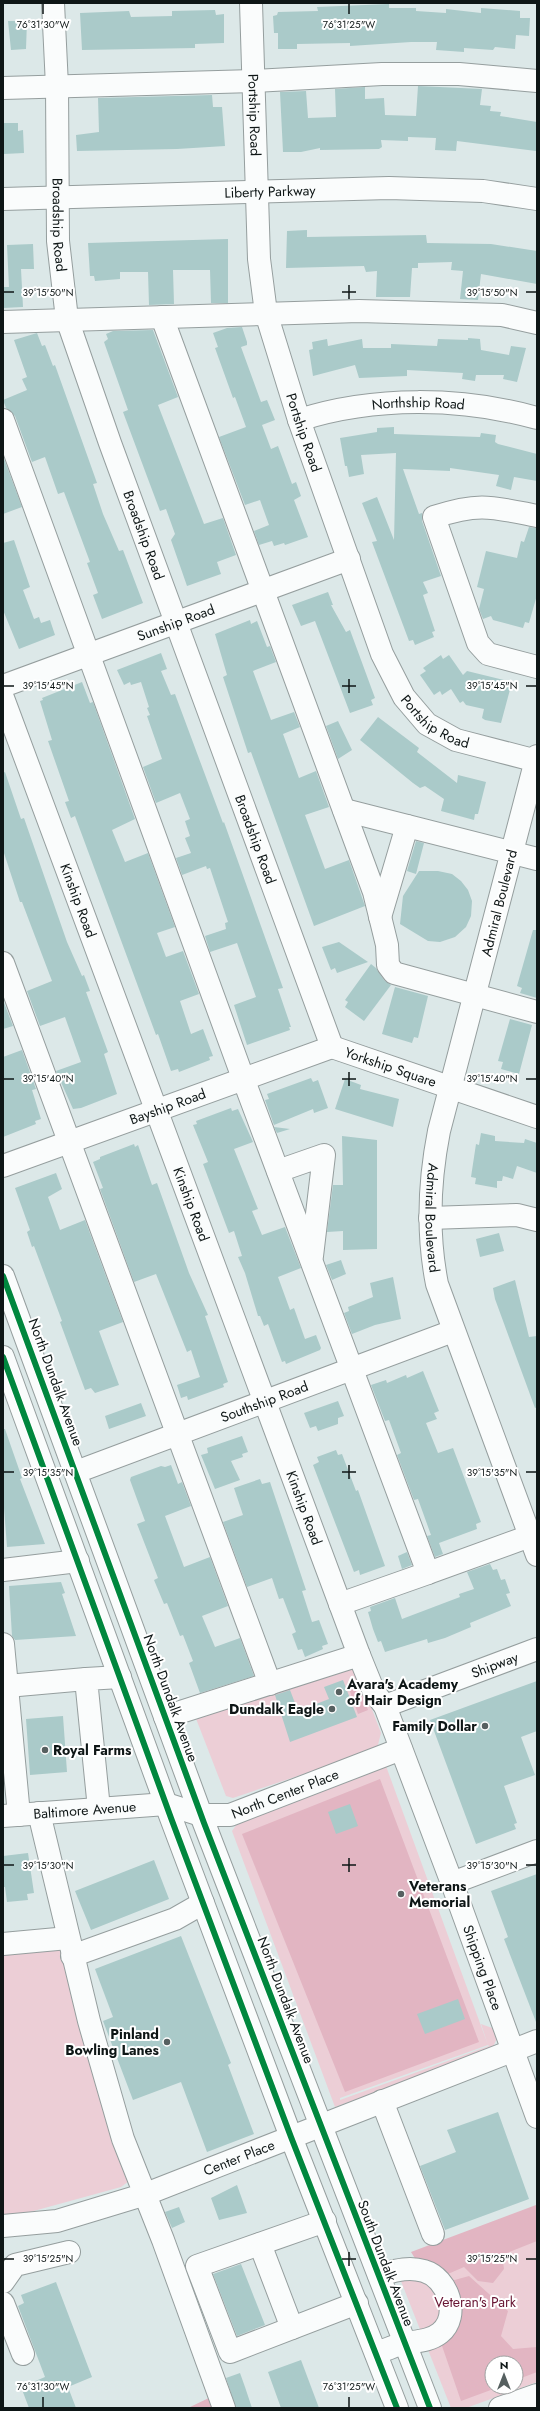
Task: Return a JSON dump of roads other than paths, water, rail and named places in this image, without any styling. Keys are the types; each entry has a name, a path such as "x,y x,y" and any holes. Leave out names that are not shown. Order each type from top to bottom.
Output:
{"street":[{"name":"Broadship Road","path":"53,3 56,86 56,197 60,255 67,319 175,622 332,1048"},
{"name":"Portship Road","path":"251,3 259,259 266,313 299,420 382,654 404,697 417,715 426,724 456,740 537,760"},
{"path":"3,88 254,81 382,74 459,74 537,81"},
{"name":"Liberty Parkway","path":"3,199 435,189 483,191 537,199"},
{"path":"3,322 359,311 452,312 502,315 537,323"},
{"path":"162,317 374,892 387,945 388,965 394,973 476,994 537,1012"},
{"name":"Northship Road","path":"299,420 327,411 377,404 426,403 467,405 537,418"},
{"path":"3,420 243,1078 428,1573"},
{"path":"537,516 485,506 460,509 434,517 478,643 488,654 537,667"},
{"name":"Sunship Road","path":"3,686 349,559"},
{"name":"Kinship Road","path":"3,698 158,1111 264,1403 359,1655 374,1692 385,1706"},
{"name":"Admiral Boulevard","path":"534,1546 453,1332 437,1284 431,1255 430,1218 433,1158 449,1086 476,994 537,760"},
{"path":"344,810 537,859"},
{"path":"380,918 407,826"},
{"path":"3,963 68,1143 270,1684"},
{"name":"Bayship Road","path":"3,1166 158,1111 243,1078 332,1048"},
{"name":"Yorkship Square","path":"332,1048 449,1086 537,1117"},
{"path":"278,1171 324,1154 311,1260"},
{"path":"430,1218 517,1214 537,1220"},
{"name":"North Dundalk Avenue","path":"3,1276 201,1815 295,2055 320,2126"},
{"name":"Southship Road","path":"76,1472 453,1332"},
{"path":"3,1357 7,1380 78,1560 203,1903 291,2137 397,2408"},
{"path":"340,1604 428,1573 534,1546"},
{"path":"3,1570 78,1560"},
{"path":"3,1644 6,1693 20,1815 70,1947 123,2139 146,2194 224,2408"},
{"name":"Shipway","path":"385,1706 536,1651"},
{"path":"165,1717 359,1655"},
{"path":"6,1693 86,1679 120,1677"},
{"path":"86,1679 99,1809"},
{"name":"Shipping Place","path":"385,1706 452,1883 537,2117"},
{"name":"North Center Place","path":"166,1804 201,1815 230,1815 400,1749"},
{"name":"Baltimore Avenue","path":"20,1815 166,1804"},
{"path":"452,1883 537,1851"},
{"path":"3,1944 70,1947 175,1919 203,1903"},
{"name":"Center Place","path":"3,2226 57,2221 146,2194 512,2050 537,2042"},
{"path":"382,2101 433,2234"},
{"name":"South Dundalk Avenue","path":"320,2126 430,2408"},
{"path":"325,2221 197,2266 230,2352 357,2304"},
{"path":"260,2244 292,2328"},
{"path":"3,2282 15,2265 69,2252"},
{"path":"376,2353 404,2343 430,2339 444,2329 451,2312 446,2290 440,2282 425,2271 403,2269 378,2275"},
{"path":"3,2303 23,2354"},
{"path":"500,2408 537,2395"}],"place":[{"name":"Avara's Academy of Hair Design","path":"339,1692"},
{"name":"Dundalk Eagle","path":"332,1709"},
{"name":"Family Dollar","path":"485,1726"},
{"name":"Royal Farms","path":"45,1750"},
{"name":"Veterans Memorial","path":"401,1894"},
{"name":"Pinland Bowling Lanes","path":"167,2042"}],"park label":[{"name":"Veteran's Park","path":"475,2302"}]}
